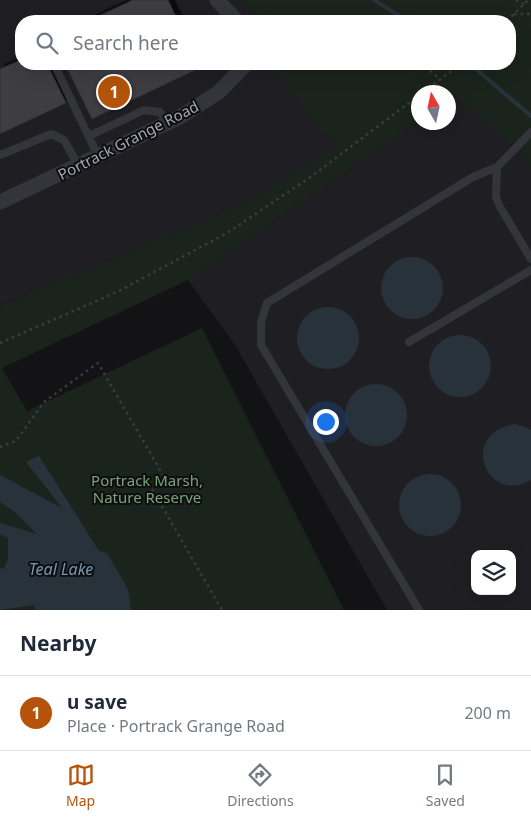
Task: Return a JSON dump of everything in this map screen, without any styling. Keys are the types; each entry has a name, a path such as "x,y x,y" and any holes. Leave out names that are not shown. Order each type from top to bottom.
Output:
{"street":[{"path":"217,0 231,15"},
{"name":"Portrack Grange Road","path":"0,202 168,123 219,92 240,70"}],"lane":[{"path":"57,70 98,156"},
{"path":"89,136 144,110 160,112 168,123"},
{"path":"0,155 51,134 64,140 78,165"},
{"path":"420,610 261,345 261,322 267,303 473,177 497,167 529,134"},
{"path":"497,167 496,197 531,259"},
{"path":"410,342 531,270"}],"path":[{"path":"516,0 524,4"},
{"path":"514,14 527,0"},
{"path":"514,14 531,14"},
{"path":"429,70 441,79"},
{"path":"433,85 454,70"},
{"path":"0,343 117,292 227,233 312,176 411,101"},
{"path":"0,447 16,441 44,402 98,363 167,482 152,490 222,610"}],"shaded area":[{"path":"0,0 239,0 258,15 15,15 15,70 273,70 337,145 251,201 0,306"},
{"path":"457,96 515,149 531,166 531,610 387,610 235,345 188,280 411,127 411,130 456,130"}],"green space":[{"name":"Portrack Marsh, Nature Reserve","path":"239,0 531,0 531,166 515,149 456,97 456,85 411,85 411,127 188,280 2,368 27,411 202,328 344,610 0,610 0,306 251,201 336,145 273,70 516,70 516,15 258,15"}],"water":[{"path":"412,257 429,262 434,266 438,271 443,288 438,305 434,310 429,314 412,319 395,314 390,310 386,305 381,288 386,271 390,266 395,262"},
{"path":"328,307 345,312 350,316 354,321 359,338 354,355 350,360 345,364 328,369 311,364 306,360 302,355 297,338 302,321 306,316 311,312"},
{"path":"460,335 477,340 482,344 486,349 491,366 486,383 482,388 477,392 460,397 443,392 438,388 434,383 429,366 434,349 438,344 443,340"},
{"path":"376,384 388,386 398,393 405,403 407,415 405,427 398,437 388,444 376,446 364,444 354,437 347,427 345,415 347,403 354,393 364,386"},
{"path":"514,424 531,430 531,480 516,486 502,484 492,477 485,466 483,453 487,441 497,431"},
{"name":"Teal Lake","path":"39,456 99,551 107,553 128,589 131,610 35,610 34,605 0,610 0,568 4,569 8,559 8,538 0,534 0,523 37,534 17,514 0,502 0,475 62,508 26,462"},
{"path":"430,474 447,479 452,483 456,488 461,505 456,522 452,527 447,531 430,536 413,531 408,527 404,522 399,505 404,488 408,483 413,479"}],"building":[{"path":"133,0 168,0 175,15 101,15"},
{"path":"15,63 15,70 50,70 66,103 0,134 0,69"},
{"path":"68,70 195,70 92,119"}],"waterway":[{"path":"374,0 398,15"},
{"path":"477,70 531,116"}],"place":[{"name":"u save","path":"114,92"}]}
